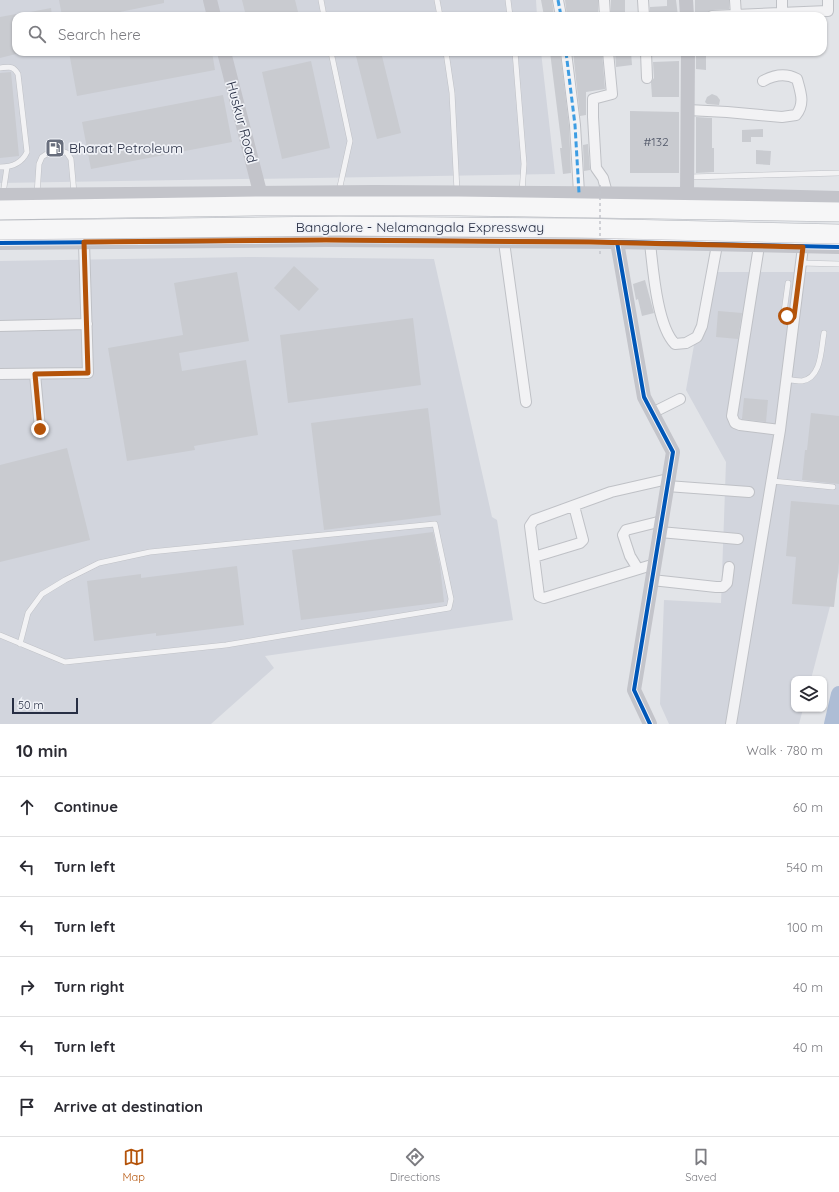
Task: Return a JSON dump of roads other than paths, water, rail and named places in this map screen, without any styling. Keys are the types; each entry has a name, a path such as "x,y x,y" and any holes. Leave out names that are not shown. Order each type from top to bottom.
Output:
{"highway":[{"name":"Bangalore - Nelamangala Expressway","path":"1,200 99,208 458,206 839,212"},
{"name":"Bangalore - Nelamangala Expressway","path":"0,230 339,226 554,227 839,234"}],"street":[{"path":"210,0 213,12"},
{"path":"558,0 560,12"},
{"path":"604,0 605,12"},
{"path":"643,0 644,12"},
{"path":"686,0 687,12"},
{"path":"735,0 736,12"},
{"path":"782,0 782,12"},
{"path":"813,12 828,11 828,0"},
{"name":"Huskur Road","path":"225,56 260,192"},
{"path":"566,56 575,125 579,193"},
{"path":"604,187 602,178 596,168 593,99 612,94 608,56"},
{"path":"646,56 647,78"},
{"path":"687,194 688,56"},
{"path":"688,110 782,117 796,115 802,108 802,98 797,79 787,76 772,76 763,81"},
{"path":"1,200 37,195 74,194 260,192 579,193 604,187 687,194 839,198"},
{"path":"0,244 318,240 617,242 839,247"},
{"path":"0,374 88,373 84,242"},
{"path":"504,242 526,402"},
{"path":"617,242 644,397 673,452 634,690 650,724"},
{"path":"650,243 654,276 663,322 669,338 674,344 686,343 698,337 702,326 717,245"},
{"path":"759,246 732,416 734,423 740,426 780,430"},
{"path":"731,724 780,430 803,247"},
{"path":"0,326 87,324"},
{"path":"35,374 40,429"},
{"path":"652,413 680,399"},
{"path":"654,564 544,598 539,596 530,526 534,520 611,492 668,482 749,492"},
{"path":"534,557 580,543 583,540 574,506"},
{"path":"638,569 630,556 623,535 626,530 661,527 738,539"},
{"path":"652,580 723,587 727,583 729,567"}],"lane":[{"path":"320,0 323,12"},
{"path":"437,0 439,12"},
{"path":"508,0 510,12"},
{"path":"332,56 350,141 339,192"},
{"path":"447,56 452,93 457,192"},
{"path":"515,56 524,164 522,193"},
{"path":"0,68 9,67 15,69 18,74 27,152 24,159 17,164 7,167 0,167"},
{"path":"37,195 39,164 42,157 48,153 62,151 67,153 71,159 74,194"},
{"path":"1,200 7,167"},
{"path":"688,177 839,173"},
{"path":"801,263 839,264"},
{"path":"788,283 784,312 787,316 794,317"},
{"path":"786,379 802,381 812,378 818,368 824,333"},
{"path":"772,481 833,487"},
{"path":"0,635 20,644 65,662 242,642 450,608 451,599 435,524 150,552 99,563 65,580 42,594 28,613 20,644"}],"waterway":[{"path":"832,724 839,694"}],"place":[{"name":"Bharat Petroleum","path":"55,148"}]}
